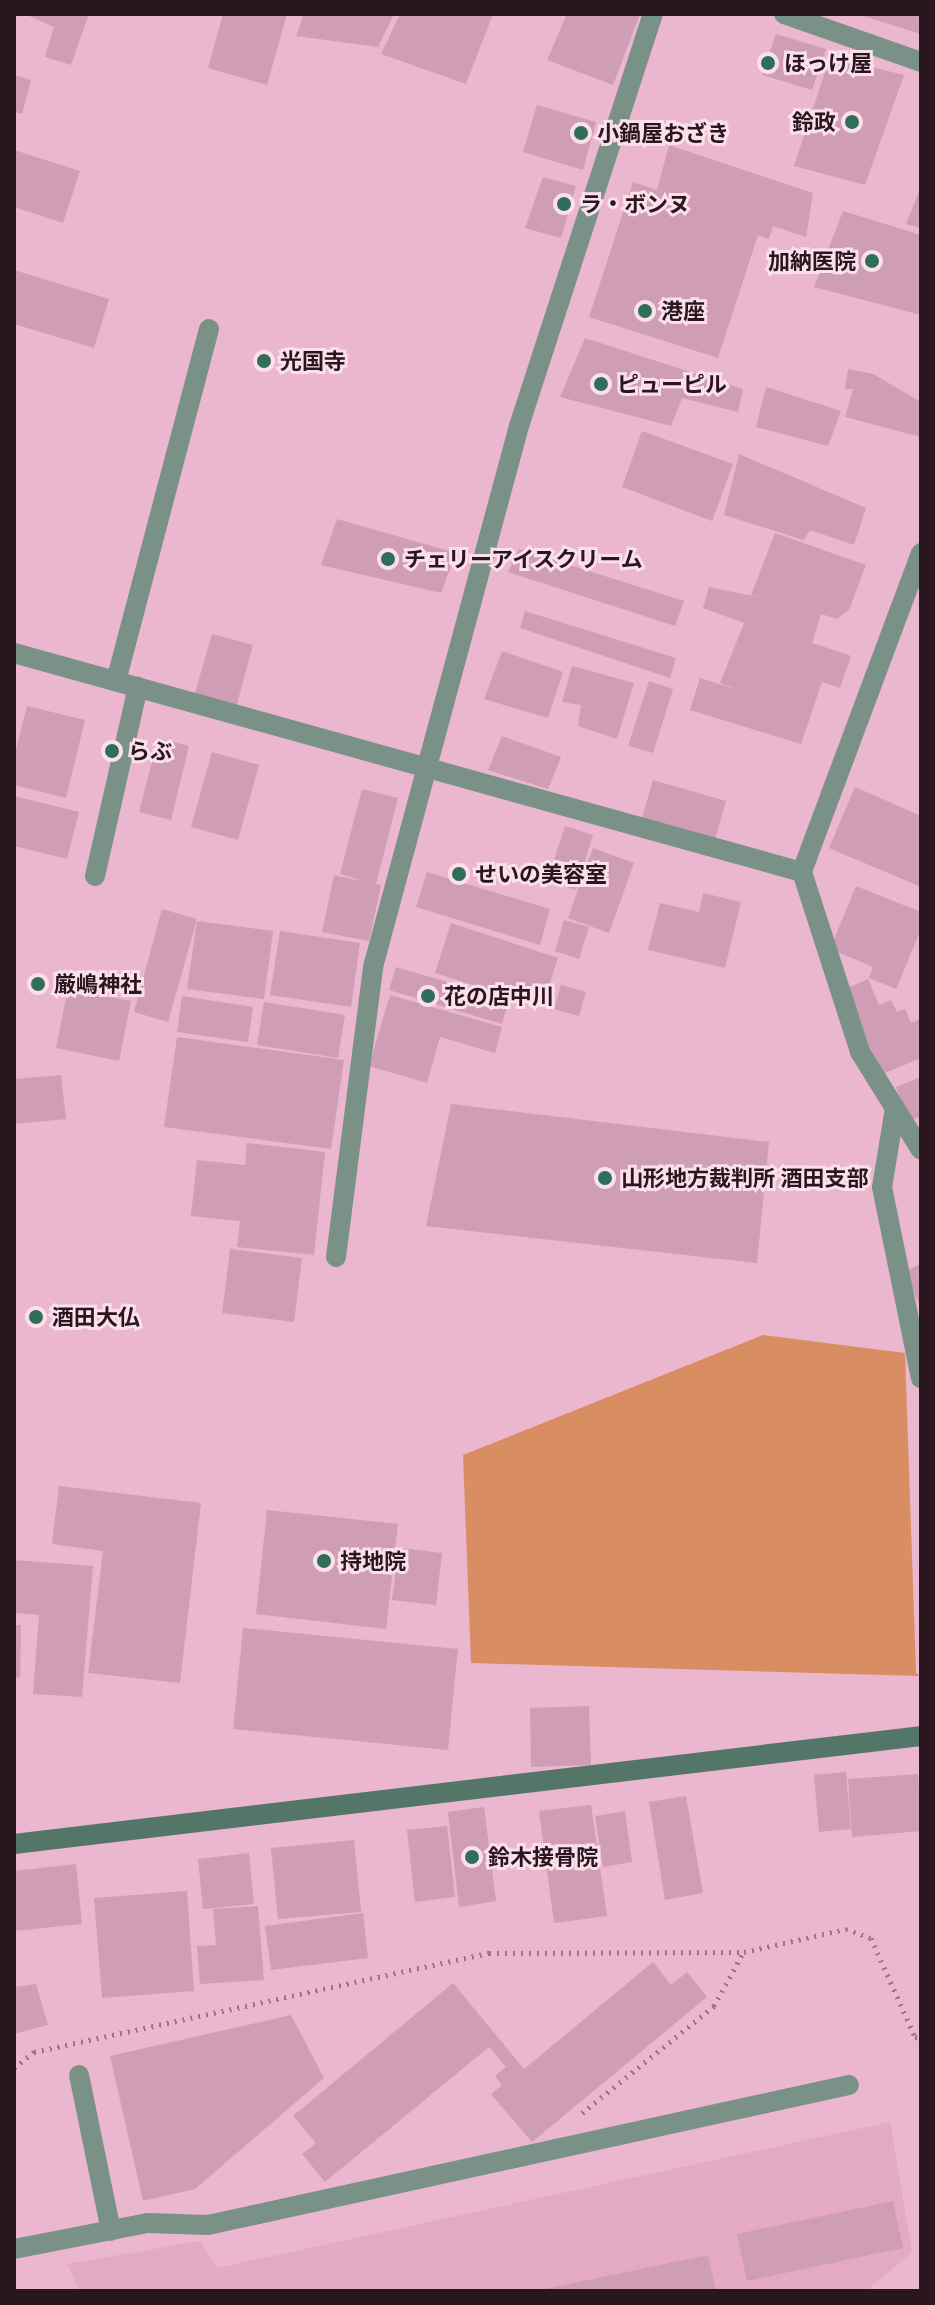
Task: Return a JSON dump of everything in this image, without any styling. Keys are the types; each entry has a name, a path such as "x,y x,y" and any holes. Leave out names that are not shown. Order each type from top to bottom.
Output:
{"street":[{"path":"336,1257 373,967 519,426 653,14"},
{"path":"784,14 921,62"},
{"path":"116,681 209,329"},
{"path":"921,553 802,872 860,1052 921,1150"},
{"path":"14,653 802,872"},
{"path":"95,876 138,687"},
{"path":"895,1108 882,1187 921,1378"},
{"path":"14,1844 921,1736"},
{"path":"79,2075 111,2231"},
{"path":"14,2249 148,2223 208,2225 849,2085"}],"path":[{"path":"14,2068 34,2052 489,1953 744,1952 846,1929 871,1938 915,2037 921,2038"},
{"path":"579,2115 714,2006 744,1952"}],"shaded area":[{"path":"763,1335 905,1353 916,1673 921,1676 471,1663 463,1455"},
{"path":"890,2122 912,2252 866,2291 80,2291 67,2264 200,2241 217,2268"}],"building":[{"path":"25,14 89,14 71,65 45,57 54,27"},
{"path":"223,14 287,14 267,85 208,68"},
{"path":"304,14 394,14 378,47 296,36"},
{"path":"400,14 493,14 466,84 381,54"},
{"path":"567,14 640,14 613,85 547,60"},
{"path":"921,14 921,34 860,15"},
{"path":"776,34 826,49 812,90 762,75"},
{"path":"830,57 904,75 865,185 794,166"},
{"path":"14,75 31,80 22,114 14,112"},
{"path":"537,105 596,122 583,170 523,152"},
{"path":"669,145 813,193 806,237 773,226 769,239 758,235 718,358 589,317 633,182 657,190"},
{"path":"14,150 80,171 63,223 14,207"},
{"path":"543,177 576,186 561,238 525,228"},
{"path":"921,186 921,228 906,224"},
{"name":"加納医院","path":"843,211 921,235 921,315 814,287"},
{"path":"14,270 109,299 94,348 14,324"},
{"path":"585,338 743,389 738,412 682,398 671,426 560,397"},
{"path":"848,369 873,374 921,402 921,437 845,417 853,389 845,389"},
{"path":"766,387 841,411 828,446 756,427"},
{"path":"642,431 733,464 712,521 622,487"},
{"path":"739,454 866,508 854,545 810,530 804,540 724,515"},
{"name":"チェリーアイスクリーム","path":"337,519 456,553 441,593 321,565"},
{"path":"775,533 866,565 849,610 837,619 821,614 812,643 851,656 840,688 822,682 801,744 690,710 700,678 741,691 720,683 744,623 703,608 709,587 762,598 751,595"},
{"path":"519,549 684,601 675,626 508,572"},
{"path":"525,611 676,658 670,678 520,628"},
{"path":"212,634 253,645 236,707 194,696"},
{"path":"502,651 563,672 548,718 484,699"},
{"path":"572,666 634,683 617,739 578,726 581,705 562,702"},
{"path":"649,681 673,689 653,753 628,746"},
{"path":"27,706 85,720 66,798 14,785 14,758"},
{"path":"502,736 561,757 548,789 488,770"},
{"path":"158,738 189,746 171,820 139,812"},
{"path":"212,752 259,765 238,840 191,827"},
{"path":"653,780 726,801 715,839 642,818"},
{"path":"855,787 921,816 921,887 829,848"},
{"path":"362,789 398,798 376,884 381,885 369,941 322,932 334,875 366,882 340,874"},
{"path":"14,796 79,812 67,859 14,846"},
{"path":"565,826 593,835 576,890 547,881"},
{"path":"593,848 634,863 609,933 568,918"},
{"path":"427,872 550,909 540,945 416,907"},
{"path":"856,886 921,912 921,929 896,989 869,978 873,967 830,949"},
{"path":"703,893 741,902 725,968 648,950 660,903 699,912"},
{"path":"162,909 197,919 168,1022 134,1012"},
{"path":"564,920 589,927 579,959 555,951"},
{"path":"197,921 273,931 264,999 187,989"},
{"path":"451,923 558,958 542,1007 435,973"},
{"path":"280,931 360,943 351,1007 270,995"},
{"path":"396,967 509,1000 502,1024 389,990"},
{"path":"868,979 879,1005 891,1000 897,1012 905,1009 911,1023 921,1019 921,1058 878,1076 842,990"},
{"path":"561,985 586,992 579,1016 554,1009"},
{"path":"68,988 131,1001 119,1061 56,1048"},
{"path":"390,995 502,1027 495,1053 440,1037 427,1083 369,1066"},
{"path":"182,996 253,1007 248,1042 177,1032"},
{"path":"264,1002 345,1015 338,1058 257,1045"},
{"path":"177,1037 344,1060 331,1149 164,1127"},
{"path":"61,1075 66,1119 14,1124 14,1079"},
{"path":"921,1077 921,1116 909,1121 896,1087"},
{"path":"451,1104 769,1142 757,1263 426,1226"},
{"path":"247,1143 325,1152 314,1255 237,1247 240,1221 191,1216 197,1160 245,1165"},
{"path":"230,1249 302,1258 294,1322 222,1313"},
{"path":"921,1264 921,1309 905,1271"},
{"path":"59,1486 201,1503 180,1683 88,1673 103,1551 52,1544"},
{"path":"267,1510 398,1524 386,1629 256,1614"},
{"path":"399,1548 442,1553 436,1605 392,1600"},
{"path":"14,1560 93,1566 82,1697 33,1694 39,1615 14,1613"},
{"path":"14,1625 21,1625 20,1678 14,1677"},
{"path":"243,1628 458,1649 448,1750 233,1729"},
{"path":"589,1706 591,1765 531,1767 530,1708"},
{"path":"846,1772 851,1829 819,1832 814,1775"},
{"path":"918,1774 921,1831 852,1837 848,1779"},
{"path":"686,1796 703,1893 665,1900 649,1802"},
{"path":"591,1805 607,1916 554,1923 539,1811"},
{"name":"鈴木接骨院","path":"484,1807 496,1901 459,1907 448,1812"},
{"path":"625,1811 632,1862 603,1867 595,1816"},
{"path":"447,1826 455,1897 415,1902 407,1830"},
{"path":"354,1840 361,1912 278,1919 271,1848"},
{"path":"249,1853 254,1904 203,1909 198,1859"},
{"path":"76,1864 82,1924 14,1931 14,1871"},
{"path":"187,1891 194,1991 102,1998 94,1898"},
{"path":"258,1906 264,1980 200,1984 197,1946 216,1945 213,1909"},
{"path":"363,1913 368,1958 271,1970 265,1926"},
{"path":"653,1962 671,1985 687,1972 707,1997 532,2142 491,2094 502,2085 495,2076 506,2067 489,2047 325,2182 302,2154 316,2143 293,2116 453,1983 524,2069"},
{"path":"36,1984 48,2025 14,2034 14,1987"},
{"path":"291,2015 324,2078 195,2189 143,2201 110,2056"},
{"path":"893,2201 903,2248 747,2281 737,2234"},
{"path":"708,2255 716,2291 541,2291 541,2290"}],"place":[{"name":"ほっけ屋","path":"768,63"},
{"name":"鈴政","path":"852,122"},
{"name":"小鍋屋おざき","path":"581,133"},
{"name":"ラ・ボンヌ","path":"564,204"},
{"name":"加納医院","path":"872,261"},
{"name":"港座","path":"645,311"},
{"name":"光国寺","path":"264,361"},
{"name":"ピューピル","path":"601,384"},
{"name":"チェリーアイスクリーム","path":"388,559"},
{"name":"らぶ","path":"112,751"},
{"name":"せいの美容室","path":"459,874"},
{"name":"厳嶋神社","path":"38,984"},
{"name":"花の店中川","path":"428,996"},
{"name":"山形地方裁判所 酒田支部","path":"605,1178"},
{"name":"酒田大仏","path":"36,1317"},
{"name":"持地院","path":"324,1561"},
{"name":"鈴木接骨院","path":"472,1857"}]}
